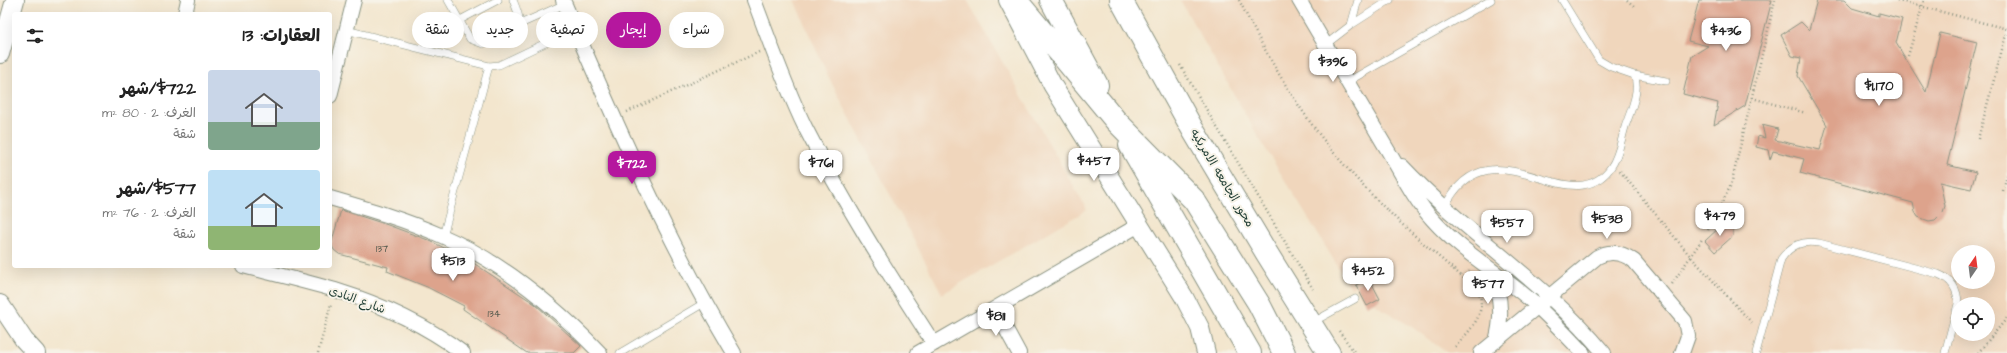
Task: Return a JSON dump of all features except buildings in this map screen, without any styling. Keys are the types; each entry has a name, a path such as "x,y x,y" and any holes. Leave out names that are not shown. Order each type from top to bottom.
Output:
{"main road":[{"path":"1016,0 1116,122 1194,200 1258,304 1284,353"},
{"path":"1051,0 1116,122 1250,353"},
{"name":"محور الجامعه الامريكيه","path":"1121,0 1193,130 1319,319 1329,353"}],"street":[{"path":"0,54 15,0"},
{"path":"185,12 188,0"},
{"path":"332,88 354,0"},
{"path":"754,0 805,126 841,193 888,273 934,344"},
{"path":"1008,0 1053,86 1184,297 1200,328 1206,353"},
{"path":"1299,0 1389,152 1408,188 1433,220 1462,248 1537,306 1583,353"},
{"path":"564,2 568,12"},
{"path":"584,48 614,118 704,303 734,353"},
{"path":"1389,152 1444,208 1550,296 1583,328 1604,353"},
{"path":"332,199 380,212 443,236 480,256 515,278 556,310 600,353"},
{"path":"918,353 1138,225"},
{"path":"1484,352 1597,257 1603,254 1615,252 1628,256 1634,261 1685,321 1687,328 1687,343 1682,353"},
{"name":"شارع النادى","path":"257,268 285,272 379,306 415,324 464,353"},
{"path":"1488,268 1494,279 1501,303 1501,316 1496,341"},
{"path":"0,304 24,340 36,353"},
{"path":"995,309 1019,353"}],"lane":[{"path":"448,0 455,12"},
{"path":"464,18 498,0"},
{"path":"512,0 517,12"},
{"path":"1351,25 1358,0"},
{"path":"1325,45 1351,25 1390,0"},
{"path":"1347,82 1490,0"},
{"path":"1562,0 1599,60 1611,67 1634,75 1666,81"},
{"path":"528,20 564,2"},
{"path":"464,28 470,39 472,40"},
{"path":"346,30 489,66 499,65 536,48"},
{"path":"443,236 489,66"},
{"path":"1444,208 1451,195 1460,184 1482,171 1499,169 1508,170 1559,184 1578,186 1596,181 1604,175 1614,162 1636,90 1636,80 1634,75"},
{"path":"1756,353 1781,259 1786,251 1801,242 1819,243 1938,274 1945,277 1955,288 1957,297"},
{"path":"1319,319 1355,299"},
{"path":"620,353 704,303"},
{"path":"1946,353 1951,333"}],"path":[{"path":"1239,0 1290,93 1327,144 1367,190 1409,231 1478,290 1482,304 1479,318 1455,347"},
{"path":"1627,0 1635,6"},
{"path":"1708,230 1731,185 1775,0"},
{"path":"1897,0 2007,30 1978,139"},
{"path":"1908,56 1924,0"},
{"path":"614,118 772,46"},
{"path":"1179,64 1319,319 1355,353"},
{"path":"1752,98 1806,113"},
{"path":"1614,162 1691,257 1761,333"},
{"path":"2003,191 2007,176"},
{"path":"1664,296 1703,238"},
{"path":"318,353 335,290"},
{"path":"1978,353 2007,318"}],"shaded area":[{"path":"794,0 967,0 1087,210 942,294 827,74"},
{"path":"1180,0 2007,0 2007,353 1447,353 1412,327 1376,305 1374,302 1380,299 1369,278 1351,288 1259,138"}]}
